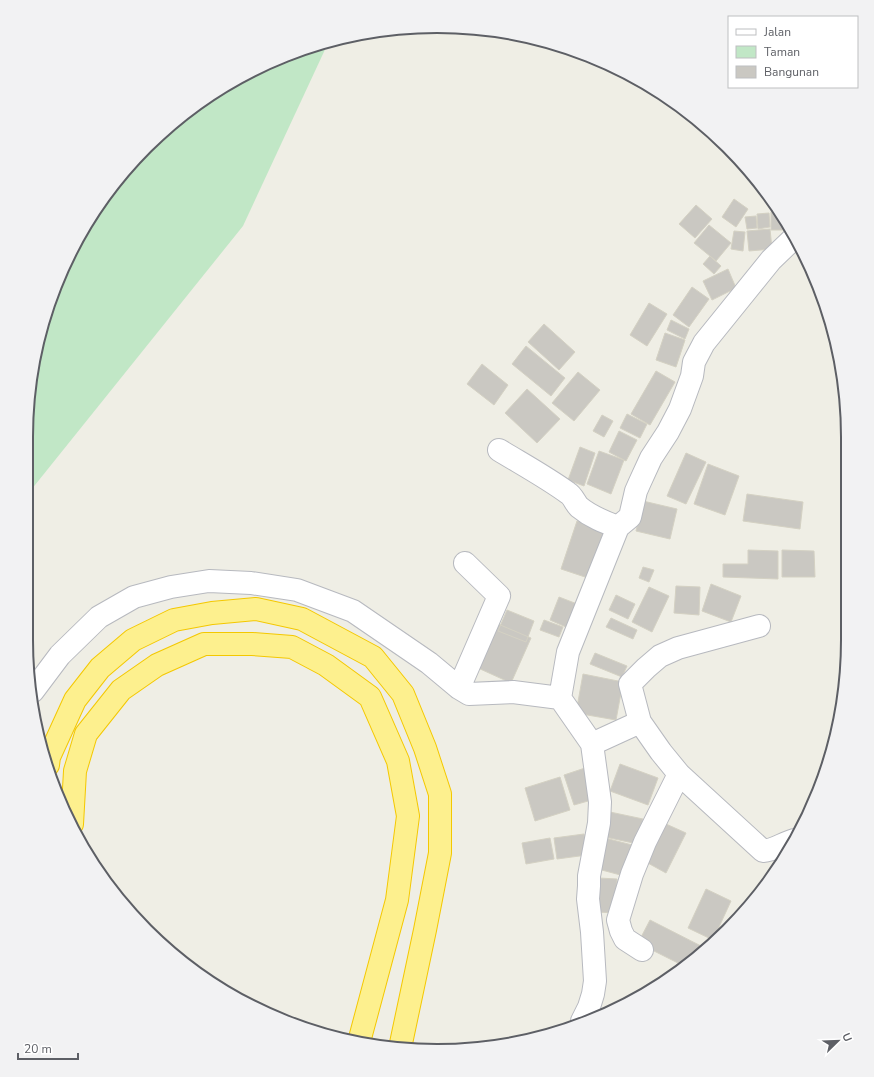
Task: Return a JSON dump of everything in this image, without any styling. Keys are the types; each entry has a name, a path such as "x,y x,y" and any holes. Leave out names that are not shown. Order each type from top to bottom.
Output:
{"highway":[{"path":"50,755 75,700 100,668 133,640 174,620 212,613 256,610 302,619 373,657 402,694 425,748 440,794 440,853 401,1042"},
{"path":"73,814 75,770 86,734 121,690 157,665 204,644 252,644 292,647 326,665 370,697 398,761 408,816 396,900 360,1036"}],"street":[{"path":"584,1016 593,994 595,981 592,932 588,900 589,876 599,824 600,802 592,744 560,698 568,652 618,527 630,516 636,491 651,458 668,432 680,409 692,376 694,362 704,343 771,260 790,241"},
{"path":"499,450 570,494 578,506 594,518 618,527"},
{"path":"458,688 499,596 465,563"},
{"path":"36,688 60,655 99,617 134,597 171,587 209,581 251,583 297,590 353,611 429,663 458,688 469,694 513,692 560,698"},
{"path":"759,626 678,648 660,656 630,684 640,722 661,752 679,774 763,851 771,850 787,842"},
{"path":"592,744 640,722"},
{"path":"642,950 625,939 618,920 632,874 645,842 679,774"}],"green space":[{"path":"325,49 243,226 33,488 33,437 36,384 47,332 54,307 64,282 87,235 101,213 116,191 151,151 191,116 235,87 258,75 307,54"}],"building":[{"path":"734,199 748,209 736,227 722,217"},
{"path":"696,205 712,219 695,238 679,224"},
{"path":"771,212 772,212 783,230 771,230"},
{"path":"769,213 770,227 758,229 757,214"},
{"path":"756,216 757,228 747,229 745,217"},
{"path":"709,225 731,243 716,261 694,243"},
{"path":"770,229 772,249 749,251 747,231"},
{"path":"734,231 745,232 743,251 731,249"},
{"path":"710,256 721,266 714,274 703,264"},
{"path":"728,269 736,288 712,300 703,281"},
{"path":"692,287 709,299 689,327 673,315"},
{"path":"649,303 667,314 647,346 630,335"},
{"path":"671,320 689,329 685,339 667,330"},
{"path":"544,324 575,352 559,370 528,342"},
{"path":"665,333 685,340 676,367 656,360"},
{"path":"526,346 565,378 551,396 512,364"},
{"path":"482,364 508,385 494,405 467,384"},
{"path":"656,371 675,382 650,425 631,414"},
{"path":"578,372 600,390 574,421 552,403"},
{"path":"527,389 560,419 537,443 505,413"},
{"path":"627,414 647,424 640,438 620,428"},
{"path":"602,415 613,421 604,437 593,431"},
{"path":"619,431 637,440 626,461 609,452"},
{"path":"580,447 595,453 584,486 568,480"},
{"path":"599,451 624,460 611,494 587,484"},
{"path":"686,453 706,462 686,504 667,496"},
{"path":"708,464 739,476 725,515 694,504"},
{"path":"747,494 803,502 800,529 743,521"},
{"path":"643,501 677,509 670,539 636,531"},
{"path":"577,521 607,530 591,579 561,569"},
{"path":"748,550 778,551 778,579 723,577 723,564 748,564"},
{"path":"782,550 814,551 815,577 782,577"},
{"path":"643,567 654,570 649,582 639,578"},
{"path":"711,584 741,596 731,622 702,611"},
{"path":"676,586 700,587 699,615 674,613"},
{"path":"649,587 669,596 652,632 632,622"},
{"path":"616,595 635,604 628,619 609,610"},
{"path":"559,597 585,607 575,631 550,620"},
{"path":"507,610 534,621 526,642 498,631"},
{"path":"611,618 637,630 633,639 606,627"},
{"path":"544,620 563,627 559,637 540,630"},
{"path":"498,624 531,638 511,683 478,668"},
{"path":"595,653 627,666 622,677 590,664"},
{"path":"583,674 623,682 616,720 576,713"},
{"path":"620,764 658,778 648,805 610,791"},
{"path":"585,768 595,799 574,805 564,775"},
{"path":"560,777 570,810 535,821 525,788"},
{"path":"610,812 643,819 638,844 605,837"},
{"path":"666,824 686,833 666,873 646,862"},
{"path":"584,834 587,855 557,859 554,838"},
{"path":"550,838 554,859 526,864 522,843"},
{"path":"605,838 636,846 628,877 598,869"},
{"path":"599,878 617,879 616,913 597,912"},
{"path":"706,889 731,901 717,931 709,938 688,928"},
{"path":"650,920 701,946 679,964 638,943"}]}
